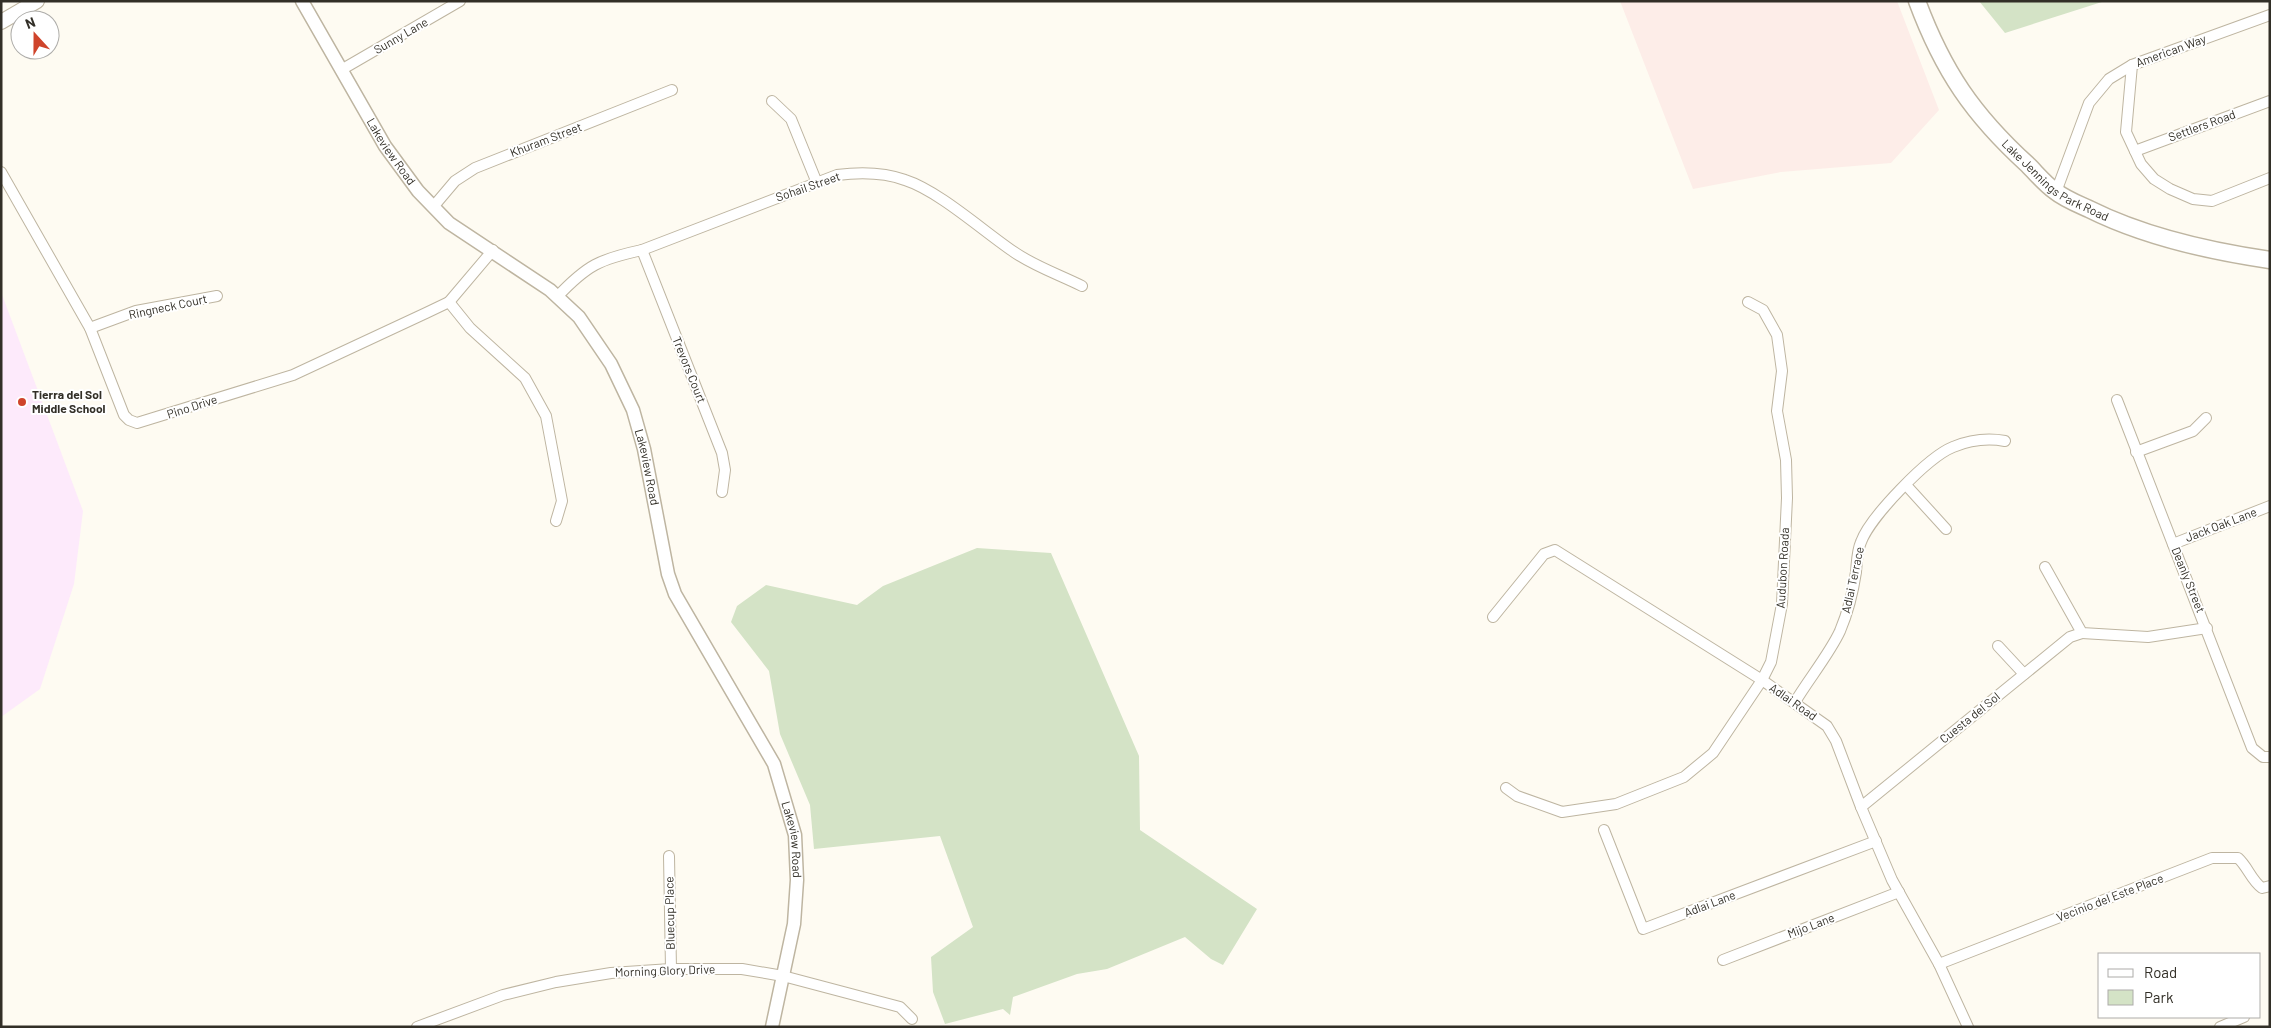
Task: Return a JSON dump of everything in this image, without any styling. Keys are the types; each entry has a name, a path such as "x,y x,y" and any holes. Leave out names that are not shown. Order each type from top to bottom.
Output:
{"main road":[{"path":"1,22 37,1"},
{"name":"Lake Jennings Park Road","path":"1917,1 1932,40 1965,99 1998,138 2056,192 2094,212 2154,236 2184,244 2270,260"}],"street":[{"name":"Lakeview Road","path":"302,1 394,161 449,223 493,250 557,297 579,317 611,364 633,410 644,449 668,574 675,594 774,764 791,816 795,835 796,862 794,924 772,1027"},
{"name":"Sunny Lane","path":"341,70 460,1"},
{"name":"American Way","path":"2056,192 2089,103 2109,79 2132,65 2270,15"},
{"path":"2132,65 2126,132 2134,151 2154,178 2170,189 2193,199 2212,201 2270,178"},
{"name":"Khuram Street","path":"433,207 455,181 475,168 672,90"},
{"path":"772,101 791,119 817,183"},
{"name":"Settlers Road","path":"2134,151 2270,101"},
{"name":"Pino Drive","path":"1,172 90,328 124,415 132,422 141,423 293,375 449,302 493,250"},
{"name":"Sohail Street","path":"557,297 593,264 612,256 642,250 837,175 856,173 878,173 906,180 931,193 1016,253 1082,286"},
{"name":"Trevors Court","path":"642,250 722,453 724,470 722,492"},
{"name":"Ringneck Court","path":"90,328 136,311 217,296"},
{"path":"449,302 470,328 525,378 546,416 562,501 556,521"},
{"name":"Audubon Roada","path":"1506,788 1517,796 1562,812 1616,804 1684,777 1713,753 1762,680 1770,662 1782,604 1787,498 1786,460 1777,412 1782,371 1777,335 1763,310 1748,302"},
{"name":"Deanly Street","path":"2117,400 2252,748 2266,757"},
{"path":"2136,452 2193,430 2206,418"},
{"name":"Adlai Terrace","path":"1795,702 1839,633 1848,610 1860,543 1867,527 1906,485 1951,447 1970,441 1994,439 2005,441"},
{"path":"1906,485 1946,529"},
{"name":"Jack Oak Lane","path":"2172,544 2270,506"},
{"name":"Adlai Road","path":"1493,617 1544,554 1555,550 1762,680 1827,726 1836,741 1861,807 1899,892 1939,964 1968,1027"},
{"path":"2045,567 2082,633 2148,637 2207,628"},
{"name":"Cuesta del Sol","path":"1861,807 2070,637 2082,633"},
{"path":"1998,646 2024,674"},
{"name":"Adlai Lane","path":"1604,830 1643,929 1876,841"},
{"name":"Bluecup Place","path":"669,856 671,969"},
{"name":"Vecinio del Este Place","path":"1939,964 2212,858 2238,858 2246,866 2254,882 2262,888 2270,886"},
{"name":"Mijo Lane","path":"1723,960 1899,892"},
{"name":"Morning Glory Drive","path":"422,1026 503,995 556,982 611,973 671,969 742,969 783,976 900,1007 912,1019"},
{"path":"2220,1027 2242,1018"}],"shaded area":[{"path":"1620,1 1897,1 1939,110 1891,163 1781,172 1693,189"},
{"name":"Tierra del Sol Middle School","path":"1,292 83,511 74,584 40,689 1,717"}],"green space":[{"path":"1979,1 2105,1 2005,33"},
{"path":"977,548 1051,553 1139,756 1140,830 1257,909 1223,965 1211,959 1185,937 1107,969 1077,974 1013,997 1010,1015 1003,1009 945,1024 933,992 931,957 973,927 940,836 814,849 810,805 780,734 769,671 731,622 737,606 766,585 857,605 883,586"}],"place":[{"name":"Tierra del Sol Middle School","path":"22,402"}]}
